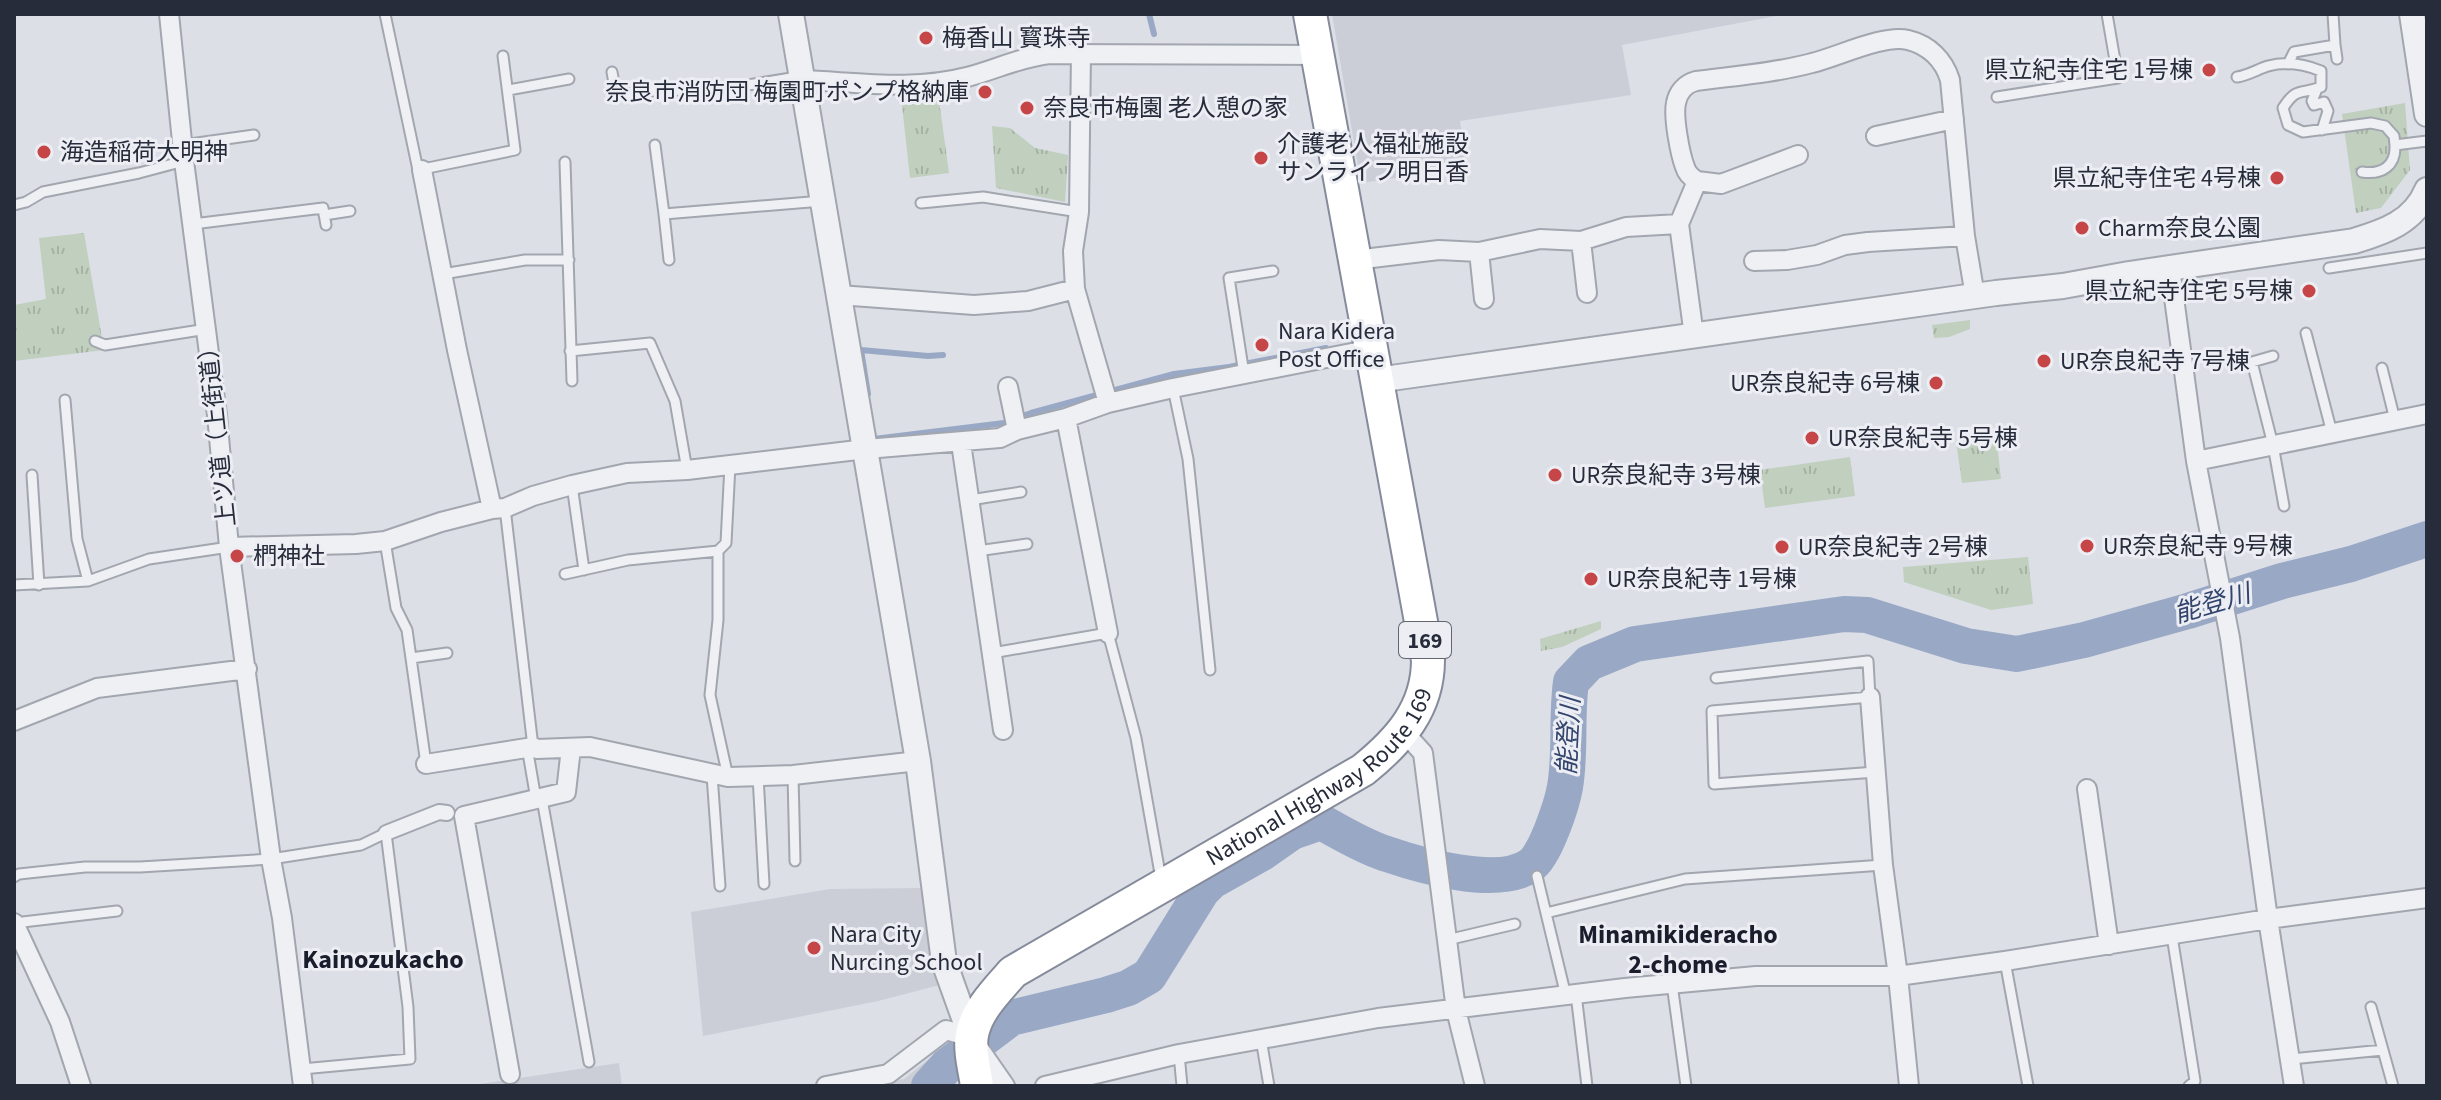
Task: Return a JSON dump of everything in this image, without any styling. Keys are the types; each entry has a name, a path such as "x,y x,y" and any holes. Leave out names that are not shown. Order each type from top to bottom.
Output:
{"highway":[{"name":"National Highway Route 169","path":"971,1037 992,996 1013,972 1363,770 1388,750 1423,698 1428,680 1428,660 1310,14"},
{"path":"971,1037 976,1086"}],"street":[{"name":"上ツ道（上街道）","path":"169,14 183,153 207,329 229,547 302,1077"},
{"path":"791,14 918,761 944,962 971,1037 1005,1086"},
{"path":"2412,14 2425,82 2427,114"},
{"path":"1798,155 1721,184 1697,181 1684,166 1676,101 1681,91 1696,81 1809,64 1892,39 1908,40 1930,50 1947,68 1950,80 1965,236 1975,296"},
{"path":"802,80 922,85 967,77 1030,56 1081,52 1317,55"},
{"path":"1081,52 1079,212 1073,251 1075,289 1108,403"},
{"path":"1876,136 1954,119"},
{"path":"422,170 498,508"},
{"path":"1694,336 1679,224 1697,181"},
{"path":"229,547 385,541 572,485 627,473 687,470 866,449 1000,438 1108,403 1244,374 1694,336 2063,286 2354,241 2402,222 2415,210 2427,190"},
{"path":"1355,260 1439,250 1479,252 1540,239 1581,241 1626,227 1679,224"},
{"path":"1754,261 1817,255 1845,245 1868,242 1965,236"},
{"path":"1581,241 1587,293"},
{"path":"1479,252 1484,299"},
{"path":"2170,268 2196,461 2225,610 2294,1086"},
{"path":"839,295 974,305 1028,301 1075,289"},
{"path":"1008,387 1017,430"},
{"path":"2196,461 2427,414"},
{"path":"1066,418 1108,633"},
{"path":"961,443 1003,730"},
{"path":"14,721 97,688 247,669"},
{"path":"1870,697 1883,865 1909,1086"},
{"path":"1403,731 1423,753 1456,1010 1475,1086"},
{"path":"426,764 530,747 590,747 720,776 793,775 918,761"},
{"path":"386,833 439,812 455,814 566,792 571,748"},
{"path":"2087,789 2109,945"},
{"path":"455,814 510,1074"},
{"path":"1045,1086 1179,1054 1378,1018 1756,976 1898,976 2268,919 2427,898"},
{"path":"14,923 60,1022 81,1086"},
{"path":"826,1086 888,1074 946,1030 971,1037"}],"lane":[{"path":"385,14 418,170 515,150 503,56"},
{"path":"1997,97 2118,78 2107,14"},
{"path":"2333,14 2337,59"},
{"path":"2288,64 2294,52 2335,45"},
{"path":"2237,77 2268,66 2288,64 2307,65 2321,71 2321,87 2312,101 2314,105 2324,102 2328,111 2322,130"},
{"path":"612,72 616,95 723,89 791,78 802,80"},
{"path":"508,90 569,79"},
{"path":"2317,89 2298,91 2290,97 2283,108 2288,125 2303,132 2371,123 2385,126 2394,136 2396,156 2388,168 2380,172 2362,172"},
{"path":"14,205 43,192 139,173 183,153 254,135"},
{"path":"2395,145 2427,141"},
{"path":"655,145 669,260"},
{"path":"565,162 572,381"},
{"path":"921,203 983,197 1079,212"},
{"path":"664,214 822,201"},
{"path":"193,224 323,208 325,220 350,211"},
{"path":"2329,268 2427,253"},
{"path":"443,274 525,260 569,260"},
{"path":"1244,374 1229,278 1273,271"},
{"path":"95,341 105,345 207,329"},
{"path":"2306,333 2332,433"},
{"path":"570,351 650,343 675,401 687,470"},
{"path":"2273,356 2252,362 2273,445 2284,506"},
{"path":"2382,368 2395,420"},
{"path":"1173,388 1188,459 1210,670"},
{"path":"65,400 77,539 88,581"},
{"path":"565,574 628,560 718,551 726,543 730,465"},
{"path":"32,475 39,585"},
{"path":"572,485 584,570"},
{"path":"970,500 1021,492"},
{"path":"498,508 530,747 589,1062"},
{"path":"385,541 396,608 407,630 426,764"},
{"path":"977,551 1027,544"},
{"path":"14,585 88,581 149,559 229,547"},
{"path":"718,551 718,620 710,695 720,776 720,886"},
{"path":"992,653 1108,633 1136,738 1163,886"},
{"path":"411,658 447,653"},
{"path":"1716,678 1868,661 1870,697 1712,711 1714,784 1876,772"},
{"path":"793,775 795,861"},
{"path":"758,776 764,884"},
{"path":"14,877 85,867 271,859 361,845 386,833 408,1007 410,1059 302,1077"},
{"path":"1546,913 1685,879 1883,865"},
{"path":"1537,876 1571,995 1587,1086"},
{"path":"14,923 117,911"},
{"path":"1447,940 1515,924"},
{"path":"2172,936 2195,1081 2189,1086"},
{"path":"2005,961 2028,1086"},
{"path":"1672,984 1686,1086"},
{"path":"2371,1007 2393,1086"},
{"path":"1261,1039 1269,1086"},
{"path":"2291,1059 2383,1050"},
{"path":"1179,1054 1182,1086"}],"shaded area":[{"path":"1332,14 1787,14 1622,45 1631,95 1460,121 1467,168 1361,183"},
{"name":"Nara City Nurcing School","path":"922,888 940,985 878,1001 703,1036 691,912 830,889"},
{"path":"950,1042 952,1058 927,1086 864,1086 904,1079"},
{"path":"619,1063 622,1086 466,1086"}],"green space":[{"path":"938,93 949,173 910,178 901,96"},
{"path":"2405,103 2410,170 2381,208 2356,213 2342,114"},
{"path":"992,126 1010,128 1035,148 1068,155 1065,202 996,188"},
{"path":"84,233 104,350 14,361 14,305 46,299 39,238"},
{"path":"1970,320 1970,329 1949,337 1934,338 1932,325"},
{"path":"1996,435 2001,479 1962,483 1956,441"},
{"path":"1850,457 1855,496 1765,508 1760,470"},
{"path":"2028,557 2033,604 1991,610 1904,582 1903,567"},
{"path":"1601,621 1601,629 1562,647 1541,651 1540,639"}],"waterway":[{"path":"1149,14 1154,34"},
{"path":"873,432 874,439 1004,423 1174,374 1326,348"},
{"path":"868,394 861,350 943,355"},
{"name":"能登川","path":"929,1086 947,1066 1011,1018 1106,995 1128,988 1149,976 1202,891 1212,881 1292,832 1321,822 1378,851 1460,873 1500,875 1531,865 1547,841 1565,787 1571,682 1589,663 1635,644 1844,614 1867,615 1966,646 2017,654 2084,640 2188,611 2427,539"}],"place":[{"name":"梅香山 寳珠寺","path":"926,38"},
{"name":"県立紀寺住宅 1号棟","path":"2209,70"},
{"name":"奈良市消防団 梅園町ポンプ格納庫","path":"985,92"},
{"name":"奈良市梅園 老人憩の家","path":"1027,108"},
{"name":"海造稲荷大明神","path":"44,152"},
{"name":"介護老人福祉施設 サンライフ明日香","path":"1261,158"},
{"name":"県立紀寺住宅 4号棟","path":"2277,178"},
{"name":"Charm奈良公園","path":"2082,228"},
{"name":"県立紀寺住宅 5号棟","path":"2309,291"},
{"name":"Nara Kidera Post Office","path":"1262,345"},
{"name":"UR奈良紀寺 7号棟","path":"2044,361"},
{"name":"UR奈良紀寺 6号棟","path":"1936,383"},
{"name":"UR奈良紀寺 5号棟","path":"1812,438"},
{"name":"UR奈良紀寺 3号棟","path":"1555,475"},
{"name":"UR奈良紀寺 9号棟","path":"2087,546"},
{"name":"UR奈良紀寺 2号棟","path":"1782,547"},
{"name":"椚神社","path":"237,556"},
{"name":"UR奈良紀寺 1号棟","path":"1591,579"},
{"name":"Nara City Nurcing School","path":"814,948"}],"district":[{"name":"Minamikideracho 2-chome","path":"1678,949"},
{"name":"Kainozukacho","path":"383,959"}]}
